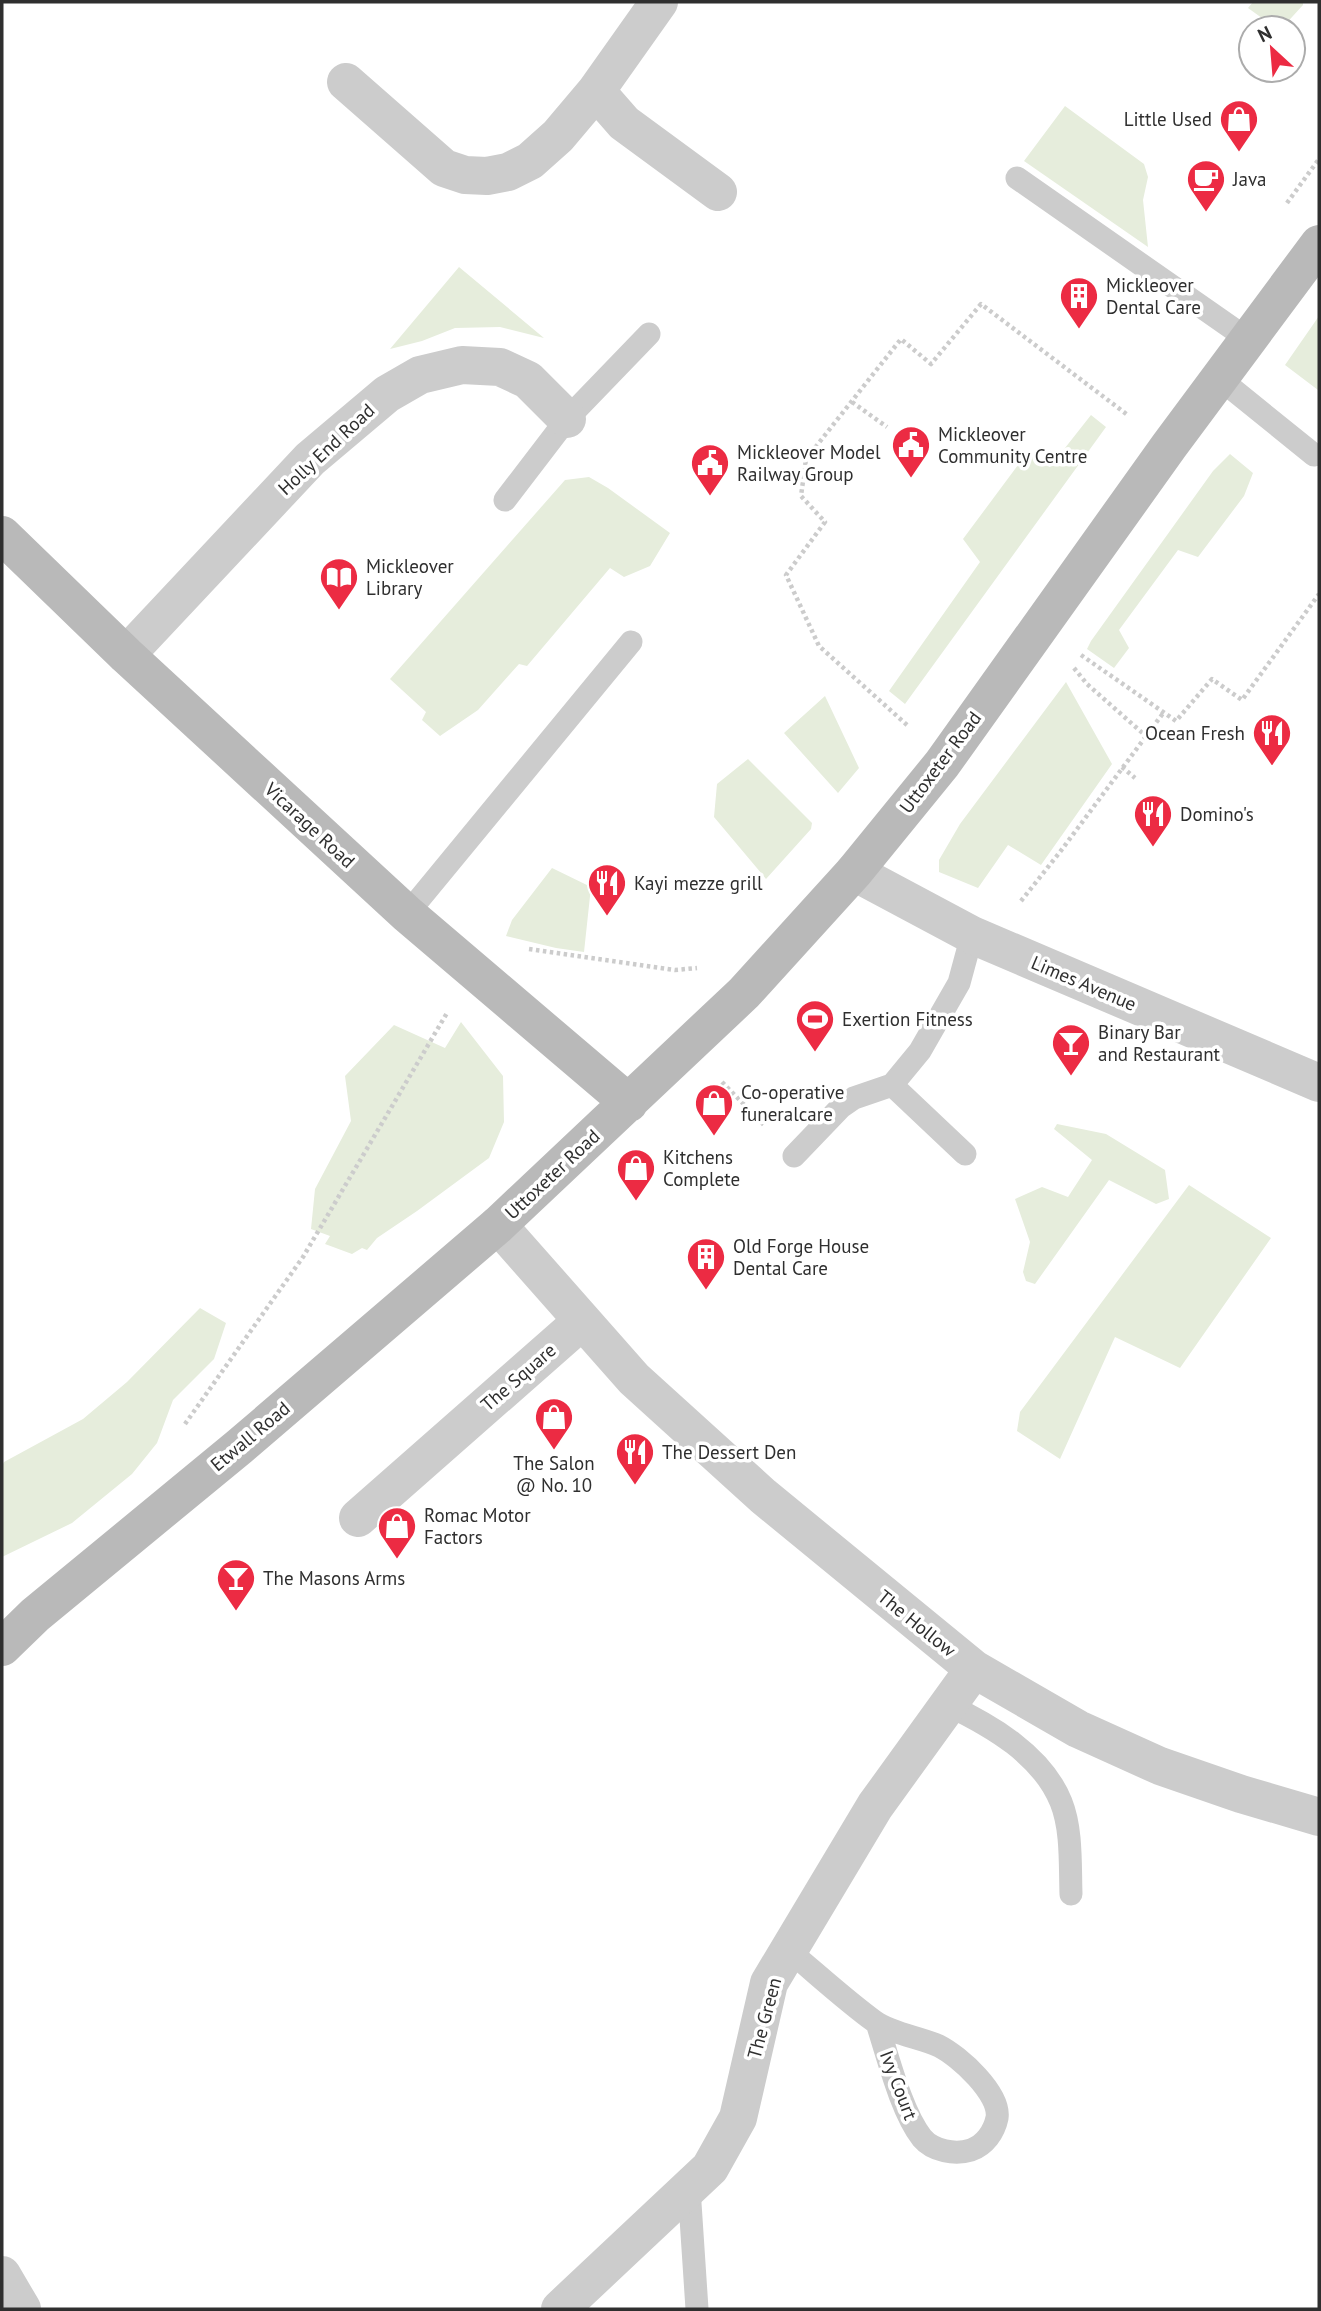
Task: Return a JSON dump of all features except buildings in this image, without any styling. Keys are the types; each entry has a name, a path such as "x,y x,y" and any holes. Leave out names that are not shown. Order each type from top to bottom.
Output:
{"street":[{"path":"346,82 444,168 465,175 487,176 509,172 530,162 558,136 596,91 659,2"},
{"path":"596,91 624,123 718,192"},
{"name":"Uttoxeter Road","path":"498,1225 744,993 854,872 942,764 1169,446 1319,244"},
{"name":"Holly End Road","path":"126,655 310,459 387,394 420,375 462,365 500,367 528,380 567,419"},
{"name":"Vicarage Road","path":"4,542 407,914 629,1103"},
{"name":"Limes Avenue","path":"854,872 972,935 1319,1083"},
{"path":"498,1225 582,1321"},
{"name":"Etwall Road","path":"2,1647 35,1615 249,1438 498,1225"},
{"name":"The Square","path":"358,1518 582,1321"},
{"name":"The Hollow","path":"582,1321 634,1379 763,1496 974,1669 1078,1729 1160,1766 1319,1817"},
{"name":"The Green","path":"560,2309 710,2168 738,2118 769,1983 787,1949 876,1806 974,1669"},
{"path":"2,2275 22,2309"}],"lane":[{"path":"1017,178 1249,340"},
{"path":"505,500 567,419 649,334"},
{"path":"1220,379 1314,455"},
{"path":"407,914 631,642"},
{"path":"794,1156 841,1107 854,1098 892,1085 920,1051 959,983 972,935"},
{"path":"892,1085 965,1154"},
{"path":"948,1706 983,1722 1016,1746 1049,1778 1062,1804 1068,1838 1071,1894"},
{"name":"Ivy Court","path":"787,1949 877,2024 941,2047 982,2082 994,2101 997,2116 991,2136 973,2149 955,2152 938,2149 923,2140 909,2118 877,2024"},
{"path":"689,2188 696,2309"}],"path":[{"path":"909,726 819,646 786,575 825,522 800,496 806,459 901,339 932,364 981,303 1130,416 1122,427"},
{"path":"852,402 887,427"},
{"path":"1039,626 1176,720 1212,679 1242,700 1319,594"},
{"path":"1070,662 1087,684 1147,737"},
{"path":"1021,902 1164,712"},
{"path":"902,737 916,716"},
{"path":"1122,768 1135,778"},
{"path":"172,1501 185,1423 303,1256 472,970 499,945 675,970 704,967"},
{"path":"693,1041 721,1080 794,1156"}],"green space":[{"path":"1253,2 1303,2 1295,14 1256,14 1248,8"},
{"path":"1065,106 1144,164 1148,177 1143,200 1148,247 1024,161"},
{"path":"459,267 544,338 500,327 455,328 422,341 390,349"},
{"path":"1319,316 1319,388 1318,390 1285,365"},
{"path":"1091,415 1106,427 905,704 889,691 980,562 963,539 1027,453 1050,467"},
{"path":"1230,454 1253,473 1244,496 1198,557 1178,550 1119,630 1129,648 1114,668 1087,649 1091,641 1213,471"},
{"path":"589,477 670,533 650,566 624,577 610,568 527,666 519,664 478,710 440,736 422,720 426,712 390,679 565,480"},
{"path":"1066,682 1112,764 1041,865 1008,845 978,888 939,872 939,860 960,824"},
{"path":"825,696 859,768 838,793 784,733"},
{"path":"748,759 812,823 811,829 766,879 714,817 717,784"},
{"path":"552,868 591,887 584,952 506,936 512,920"},
{"path":"461,1022 503,1076 504,1122 489,1158 377,1238 367,1250 362,1248 352,1254 325,1244 330,1236 311,1229 315,1189 351,1121 345,1076 394,1025 445,1048"},
{"path":"1057,1124 1106,1134 1165,1170 1169,1199 1156,1204 1109,1180 1035,1284 1026,1281 1023,1272 1030,1242 1015,1199 1042,1187 1068,1197 1092,1160 1054,1129"},
{"path":"1189,1185 1271,1238 1180,1368 1115,1337 1060,1459 1017,1431 1020,1412"},
{"path":"200,1308 226,1323 214,1359 173,1400 157,1443 132,1474 72,1523 2,1557 4,1462 83,1419 127,1382"}],"place":[{"name":"Little Used","path":"1239,153"},
{"name":"Java","path":"1206,213"},
{"name":"Mickleover Dental Care","path":"1079,330"},
{"name":"Mickleover Community Centre","path":"911,479"},
{"name":"Mickleover Model Railway Group","path":"710,497"},
{"name":"Mickleover Library","path":"339,611"},
{"name":"Ocean Fresh","path":"1272,767"},
{"name":"Domino's","path":"1153,848"},
{"name":"Kayi mezze grill","path":"607,917"},
{"name":"Exertion Fitness","path":"815,1053"},
{"name":"Binary Bar and Restaurant","path":"1071,1077"},
{"name":"Co-operative funeralcare","path":"714,1137"},
{"name":"Kitchens Complete","path":"636,1202"},
{"name":"Old Forge House Dental Care","path":"706,1291"},
{"name":"The Salon @ No. 10","path":"554,1451"},
{"name":"The Dessert Den","path":"635,1486"},
{"name":"Romac Motor Factors","path":"397,1560"},
{"name":"The Masons Arms","path":"236,1612"}]}
